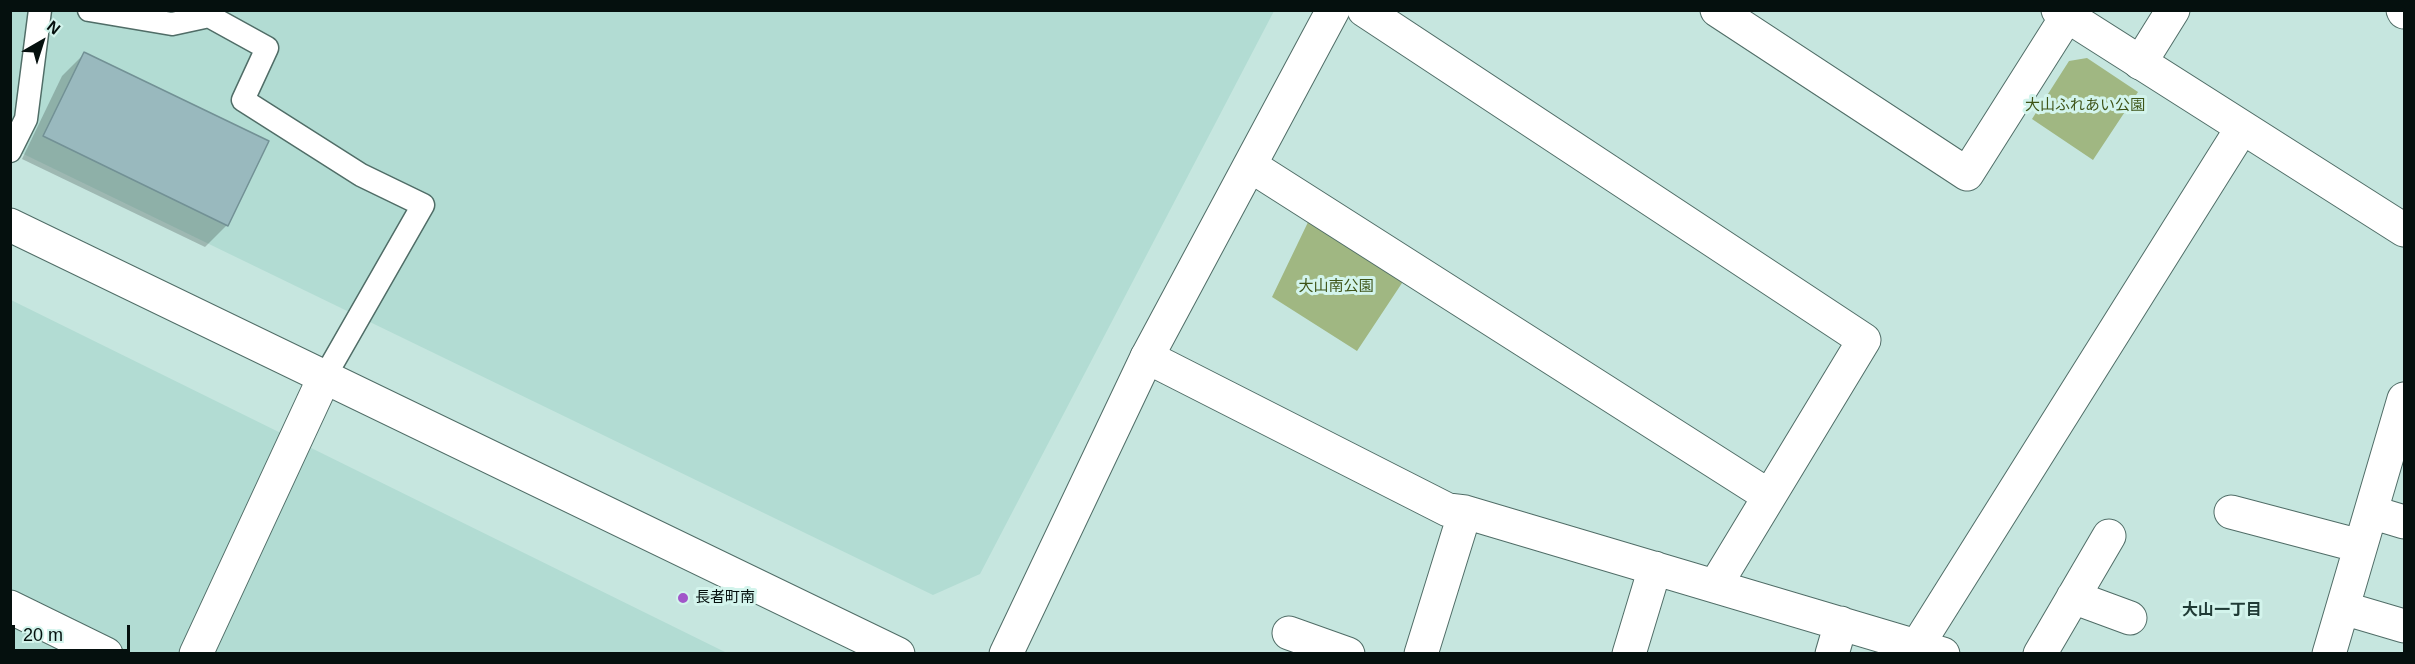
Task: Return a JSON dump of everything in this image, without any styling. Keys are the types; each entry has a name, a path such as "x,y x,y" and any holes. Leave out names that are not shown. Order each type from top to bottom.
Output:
{"street":[{"path":"1006,654 1147,357 1333,10"},
{"path":"1364,10 1864,340 1715,586"},
{"path":"1718,10 1967,174 2062,13 2404,230"},
{"path":"2140,63 2173,10"},
{"path":"1147,357 1448,510 1465,512 1930,650 2242,128"},
{"path":"1251,166 1769,496"},
{"path":"10,225 898,654"},
{"path":"196,654 324,378"},
{"path":"2329,654 2404,399"},
{"path":"1421,654 1465,512"},
{"path":"2231,512 2360,546"},
{"path":"2371,512 2404,522"},
{"path":"2040,654 2109,536"},
{"path":"1629,654 1655,568"},
{"path":"2073,597 2130,618"},
{"path":"10,607 106,654"},
{"path":"2343,608 2404,626"},
{"path":"1832,654 1841,623"},
{"path":"1289,633 1348,654"}],"lane":[{"path":"10,151 26,119 40,10"},
{"path":"89,10 172,24 209,16 267,48 243,99 361,176 423,205 324,378"}],"shaded area":[{"path":"10,11 1274,11 980,574 933,595 11,148"},
{"path":"11,300 727,653 11,653"}],"green space":[{"name":"大山ふれあい公園","path":"2087,58 2138,92 2093,160 2032,119 2069,61"},
{"name":"大山南公園","path":"1310,218 1404,280 1357,351 1272,297"}],"building":[{"path":"84,52 269,141 228,226 43,136"}],"place":[{"name":"長者町南","path":"683,598"}],"district":[{"name":"大山一丁目","path":"2222,611"}]}
